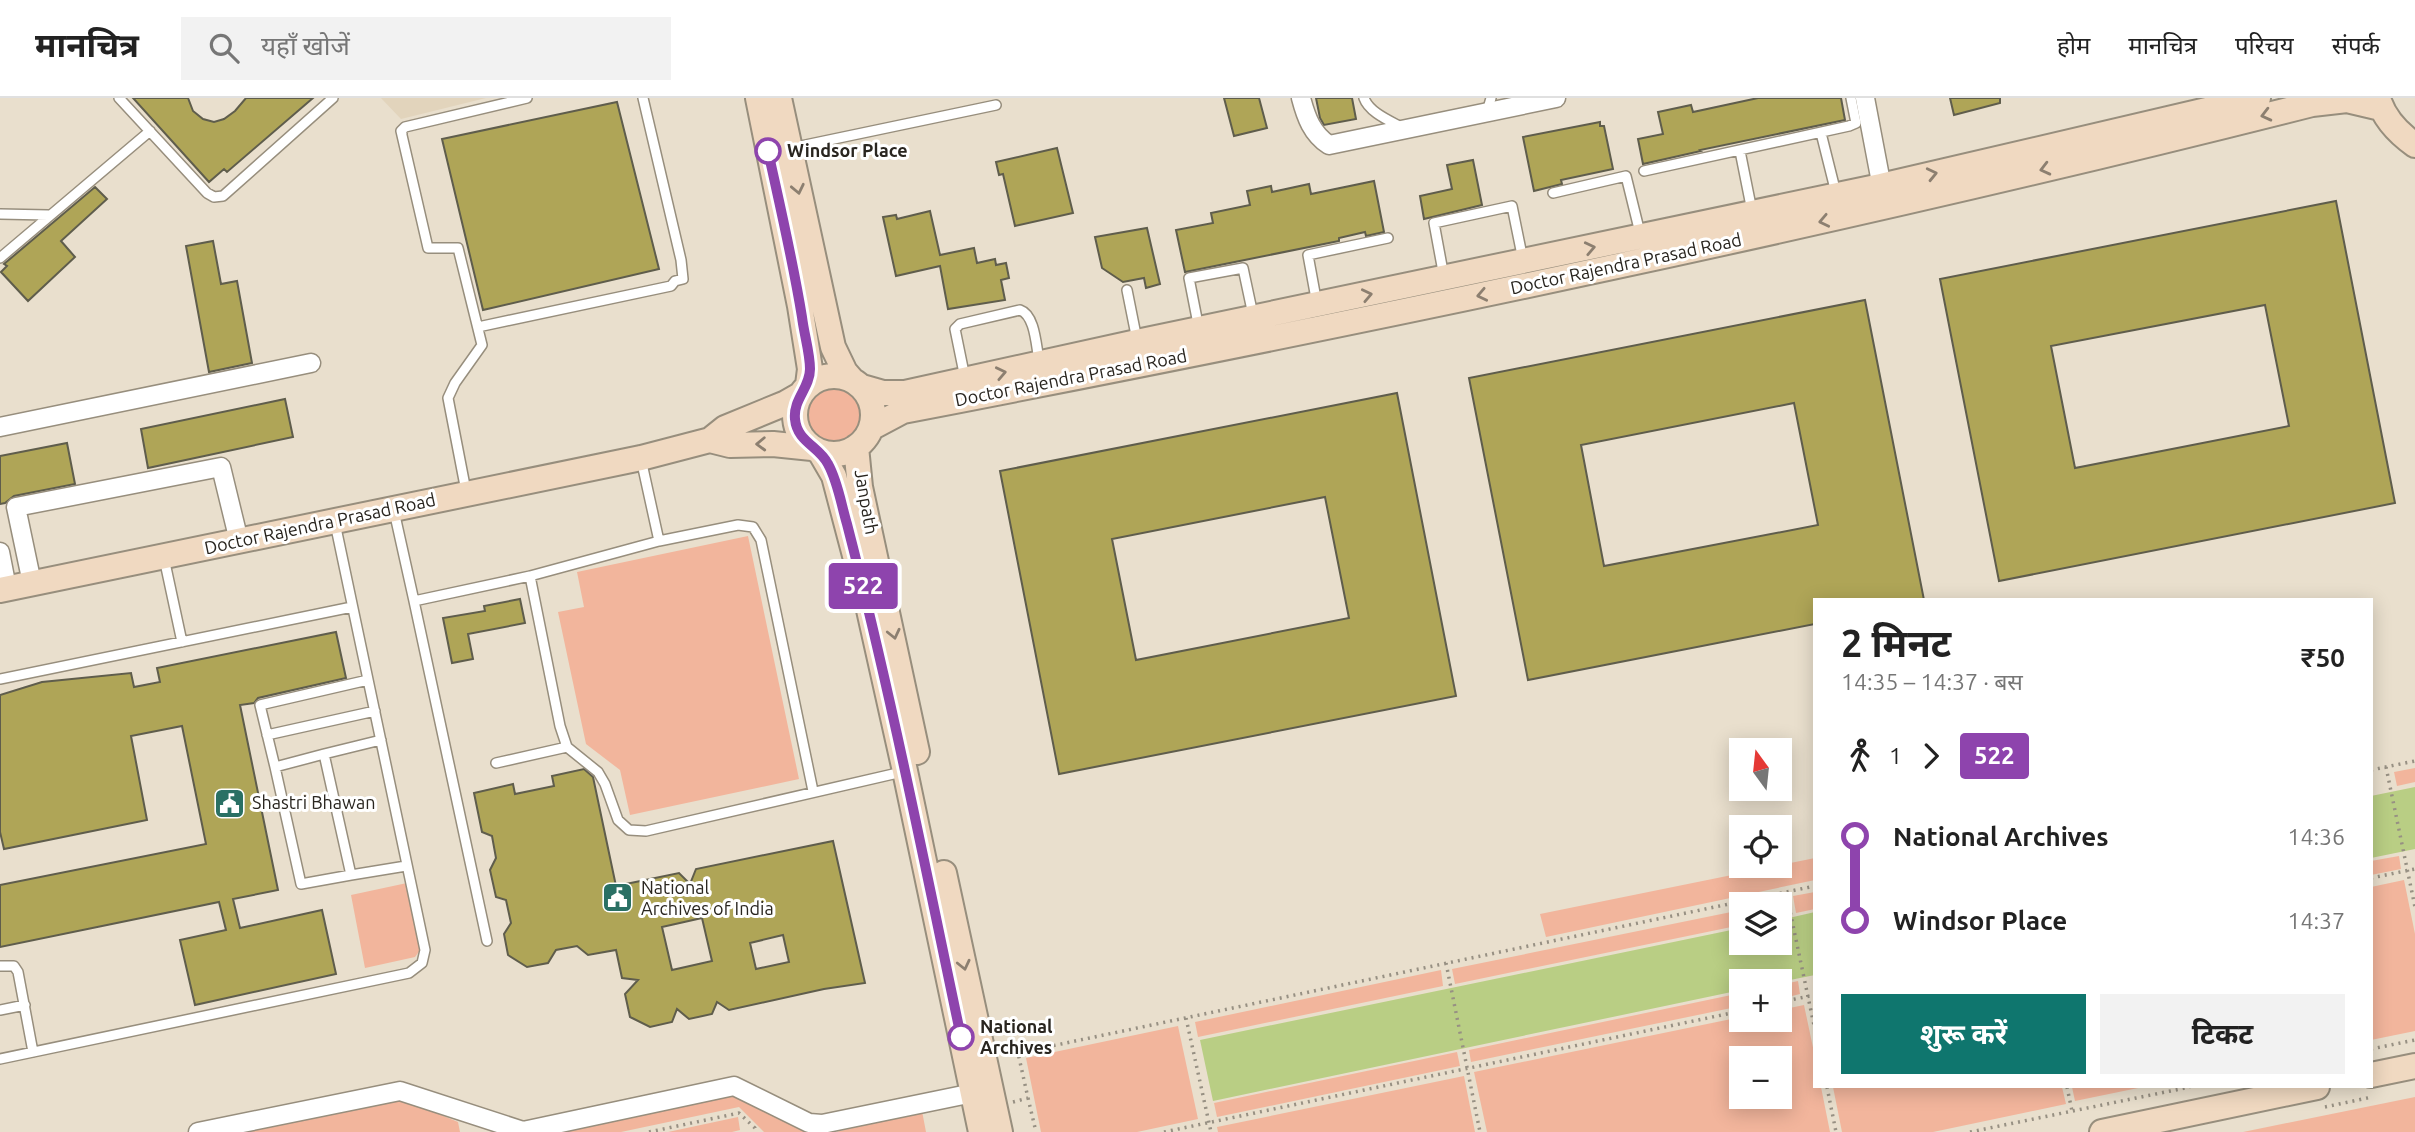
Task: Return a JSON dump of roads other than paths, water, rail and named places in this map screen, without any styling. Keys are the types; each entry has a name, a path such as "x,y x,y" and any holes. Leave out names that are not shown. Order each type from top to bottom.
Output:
{"main road":[{"path":"758,98 810,369 794,418 797,430 816,450"},
{"path":"709,440 730,445 773,444 839,454 863,442 872,428 873,406 857,383 845,372 833,347 779,98"},
{"name":"Doctor Rajendra Prasad Road","path":"857,383 883,393 905,393 1836,195 1884,197 2258,98"},
{"name":"Doctor Rajendra Prasad Road","path":"872,428 903,411 1300,334 1884,197 2312,104 2347,100 2380,103"},
{"path":"2380,103 2398,133 2415,145"},
{"path":"709,440 725,428 786,403 818,379 841,376 857,383"},
{"name":"Doctor Rajendra Prasad Road","path":"4,589 641,458 709,440"},
{"name":"Janpath","path":"856,447 860,487 1000,1132"},
{"name":"Janpath","path":"816,450 834,476 867,601 905,771 927,853 981,1132"},
{"path":"2373,1075 2415,1066"},
{"path":"2102,1132 2312,1088"}],"street":[{"path":"1301,98 1312,129 1319,139 1329,145 1405,130 1489,105 1556,98"},
{"path":"1865,98 1884,197"},
{"path":"0,427 312,363"},
{"path":"32,583 16,507 30,504 221,467 239,541"},
{"path":"0,552 4,589"},
{"path":"198,1132 400,1091 523,1131 734,1086 809,1123 822,1124 973,1093"}],"lane":[{"path":"119,98 207,193 214,197 222,196 333,98"},
{"path":"467,494 448,398 482,345 458,248 428,248 402,133 405,127 527,98"},
{"path":"478,327 671,286 675,281 683,279 681,260 643,98"},
{"path":"1364,98 1366,104 1379,115 1405,130"},
{"path":"1644,171 1842,129 1856,123 1851,98"},
{"path":"790,149 996,104"},
{"path":"0,258 150,131"},
{"path":"1821,133 1836,195"},
{"path":"1740,151 1752,214"},
{"path":"1553,194 1626,176 1641,237"},
{"path":"1445,279 1434,223 1473,214 1511,206 1523,262"},
{"path":"0,214 48,215"},
{"path":"1318,306 1308,255 1388,238"},
{"path":"1199,330 1189,278 1243,268 1254,319"},
{"path":"1126,290 1137,342"},
{"path":"965,380 955,329 960,324 1020,310 1030,317 1040,364"},
{"path":"641,458 659,541"},
{"path":"394,509 487,941"},
{"path":"0,1059 409,972 422,963 425,950 334,522"},
{"path":"414,601 530,576 659,541 738,525 753,527 761,540 813,791"},
{"path":"163,556 182,642"},
{"path":"530,576 560,726 568,747 598,772 618,820 629,830 646,831 905,771"},
{"path":"0,679 352,607"},
{"path":"368,680 260,705 301,884 406,866"},
{"path":"267,735 375,712"},
{"path":"275,767 381,740"},
{"path":"496,763 568,747"},
{"path":"324,754 351,875"},
{"path":"0,966 13,965 18,972 33,1052"},
{"path":"0,1010 25,1005"}],"place":[{"name":"Windsor Place","path":"768,151"},
{"name":"Shastri Bhawan","path":"229,803"},
{"name":"National Archives of India","path":"618,898"},
{"name":"National Archives","path":"961,1037"}]}
